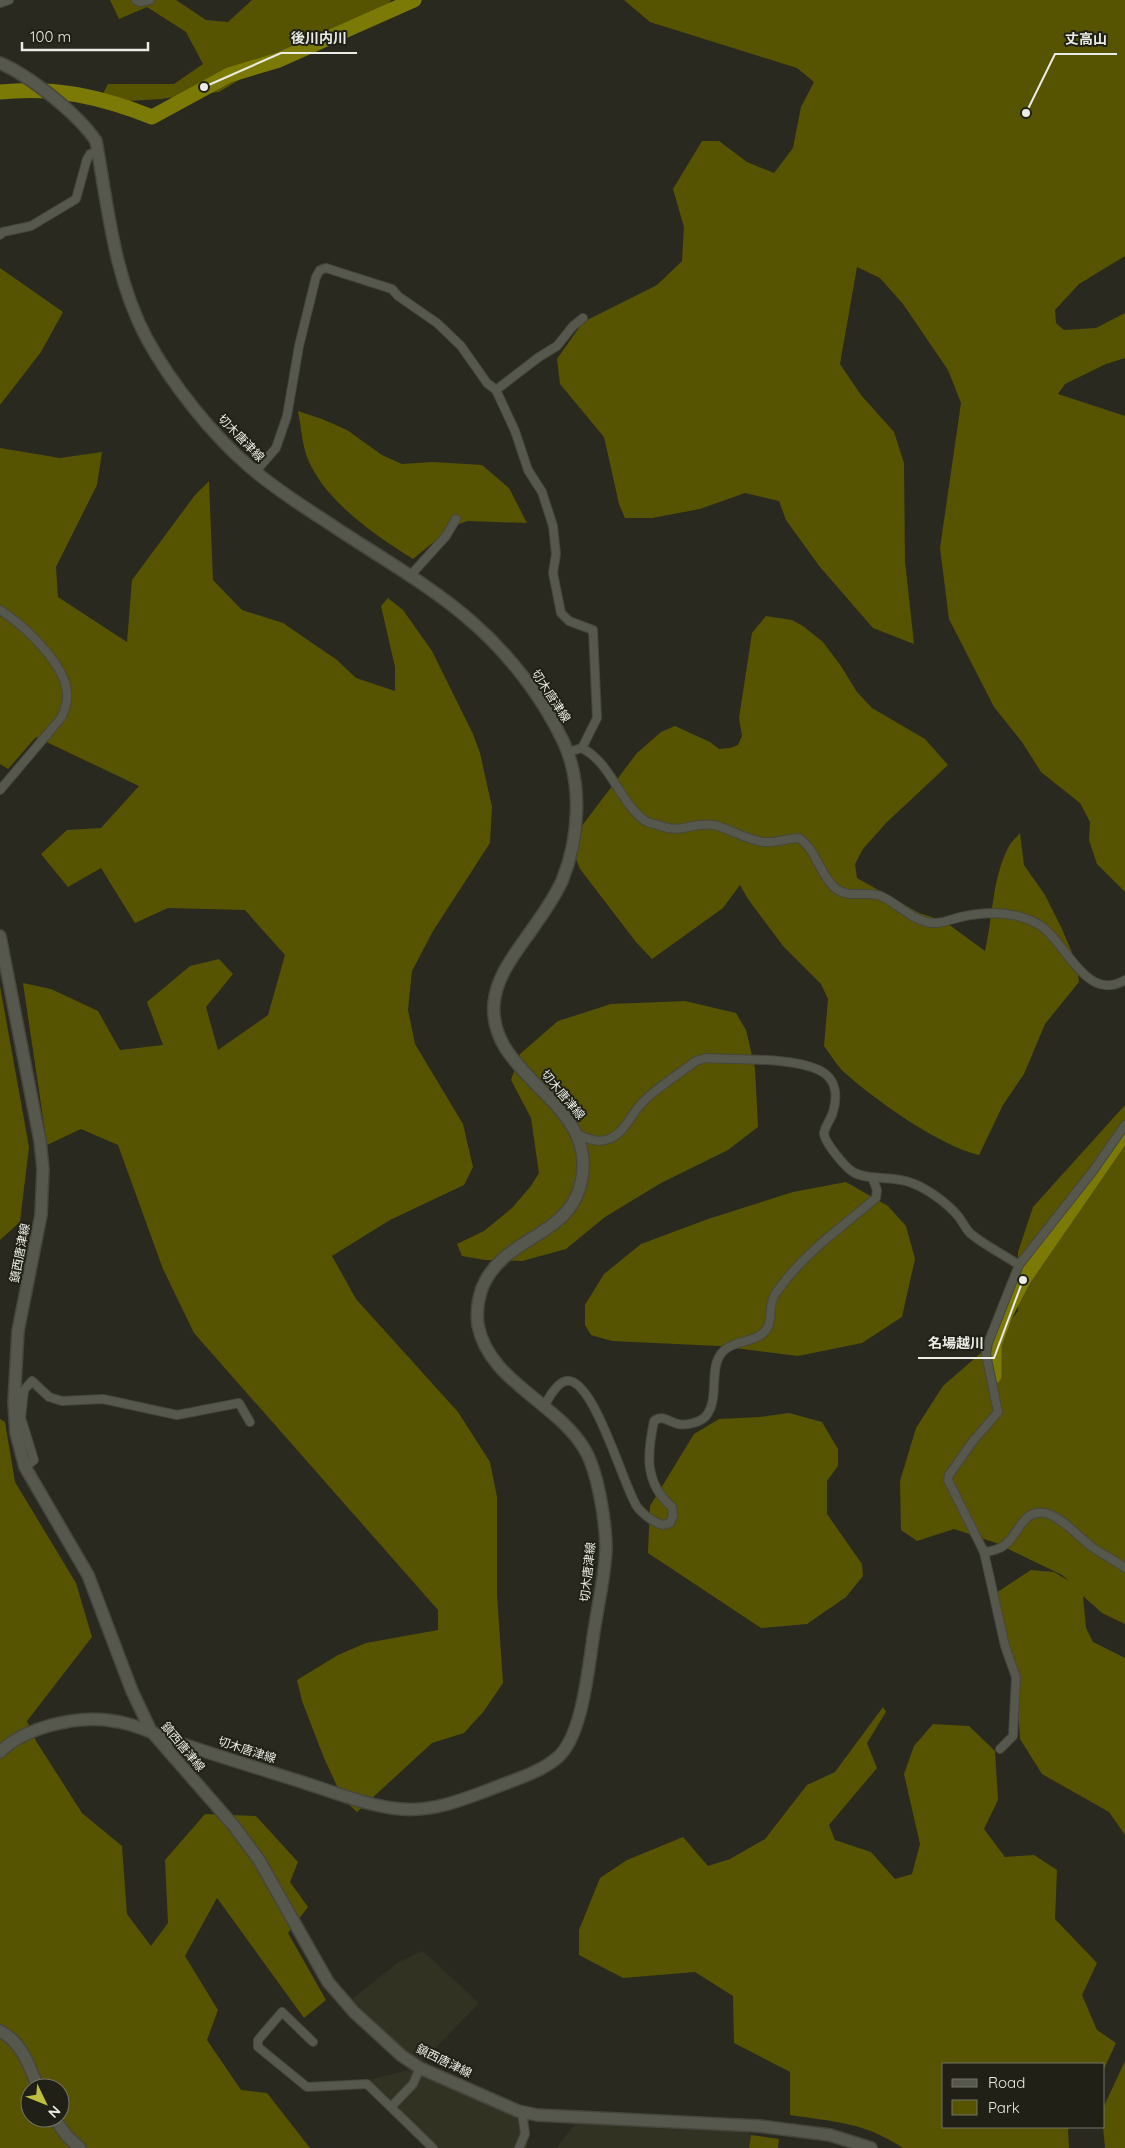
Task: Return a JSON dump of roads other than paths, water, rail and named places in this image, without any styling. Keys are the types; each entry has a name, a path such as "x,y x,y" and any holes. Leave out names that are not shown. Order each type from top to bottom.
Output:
{"main road":[{"name":"切木唐津線","path":"0,62 32,81 88,128 96,141 119,268 130,303 147,340 176,384 211,428 231,451 255,472 294,501 409,577 472,622 506,656 550,716 568,752 576,795 574,836 569,862 559,888 503,972 495,994 494,1014 497,1035 509,1054 564,1114 578,1135 584,1159 581,1185 572,1207 556,1223 505,1255 493,1267 484,1282 478,1301 477,1320 489,1355 574,1435 588,1454 605,1529 606,1556 581,1708 567,1748 555,1760 536,1772 457,1801 433,1808 404,1810 365,1802 172,1740 135,1724 100,1718 83,1719 40,1729 17,1738 0,1752"},
{"name":"鎮西唐津線","path":"0,936 40,1141 43,1170 41,1215 17,1340 14,1402 16,1433 26,1467 88,1575 132,1691 151,1731 234,1826 259,1860 328,1982 343,2001 402,2056 420,2068 522,2112 537,2115 759,2126 830,2135 871,2148"},
{"path":"0,2031 17,2044 27,2060 34,2078"},
{"path":"61,2128 80,2148"}],"street":[{"path":"0,3 9,0"},
{"path":"136,0 141,2 150,0"},
{"path":"0,235 3,232 31,226 76,199 87,159 90,154 98,151"},
{"path":"255,472 276,448 287,416 299,346 316,277 320,270 326,268 392,289 398,296 437,323 455,340 487,382 496,390 515,430 528,470 542,492 553,526 556,554 553,573 561,614 569,621 593,630 597,718 582,748"},
{"path":"496,390 539,357 557,346 573,326 583,318"},
{"path":"409,577 446,536 456,518"},
{"path":"0,610 42,645 63,677 68,692 66,706 61,718 10,775 0,790"},
{"path":"568,752 582,748 594,754 604,765 631,806 645,821 678,830 701,824 714,826 764,842 799,838 806,842 827,879 835,888 848,895 873,893 919,920 934,923 988,912 1004,913 1023,918 1038,924 1047,931 1073,963 1100,985 1116,986 1125,980"},
{"path":"578,1135 597,1142 611,1138 625,1126 645,1100 696,1062 706,1058 770,1061 801,1065 818,1070 827,1075 834,1083 833,1112 824,1131 824,1138 842,1162 854,1172 872,1177 892,1177 913,1183 938,1199 958,1216 970,1233 1019,1265"},
{"path":"1000,1749 1013,1736 1016,1677 1005,1646 984,1552 948,1480 949,1475 973,1441 998,1412 986,1354 988,1343 1019,1265 1093,1171 1125,1124"},
{"path":"544,1406 554,1390 564,1381 573,1381 583,1389 618,1457 637,1507 654,1522 663,1525 670,1523 673,1516 672,1507 662,1499 653,1482 647,1450 654,1421 657,1418 664,1418 679,1424 701,1421 707,1415 712,1401 718,1358 732,1345 761,1335 767,1328 770,1321 773,1299 800,1262 876,1198 877,1190 872,1177"},
{"path":"26,1467 34,1460 21,1418 24,1390 32,1381 49,1397 62,1401 103,1399 177,1415 239,1403 250,1422"},
{"path":"984,1552 996,1551 1003,1547 1030,1514 1039,1512 1051,1514 1062,1521 1093,1547 1125,1568"},
{"path":"313,2042 282,2012 258,2040 258,2047 307,2087 367,2084 433,2148"},
{"path":"391,2107 413,2084 420,2068"},
{"path":"519,2148 525,2134 522,2112"}],"waterway":[{"path":"0,92 40,91 78,95 115,104 152,117 229,75 279,60 414,0"},
{"path":"994,1376 994,1345 1005,1315 1023,1280 1125,1132"}],"place":[{"name":"後川内川","path":"204,87"},
{"name":"丈高山","path":"1026,113"},
{"name":"名場越川","path":"1023,1280"}]}
